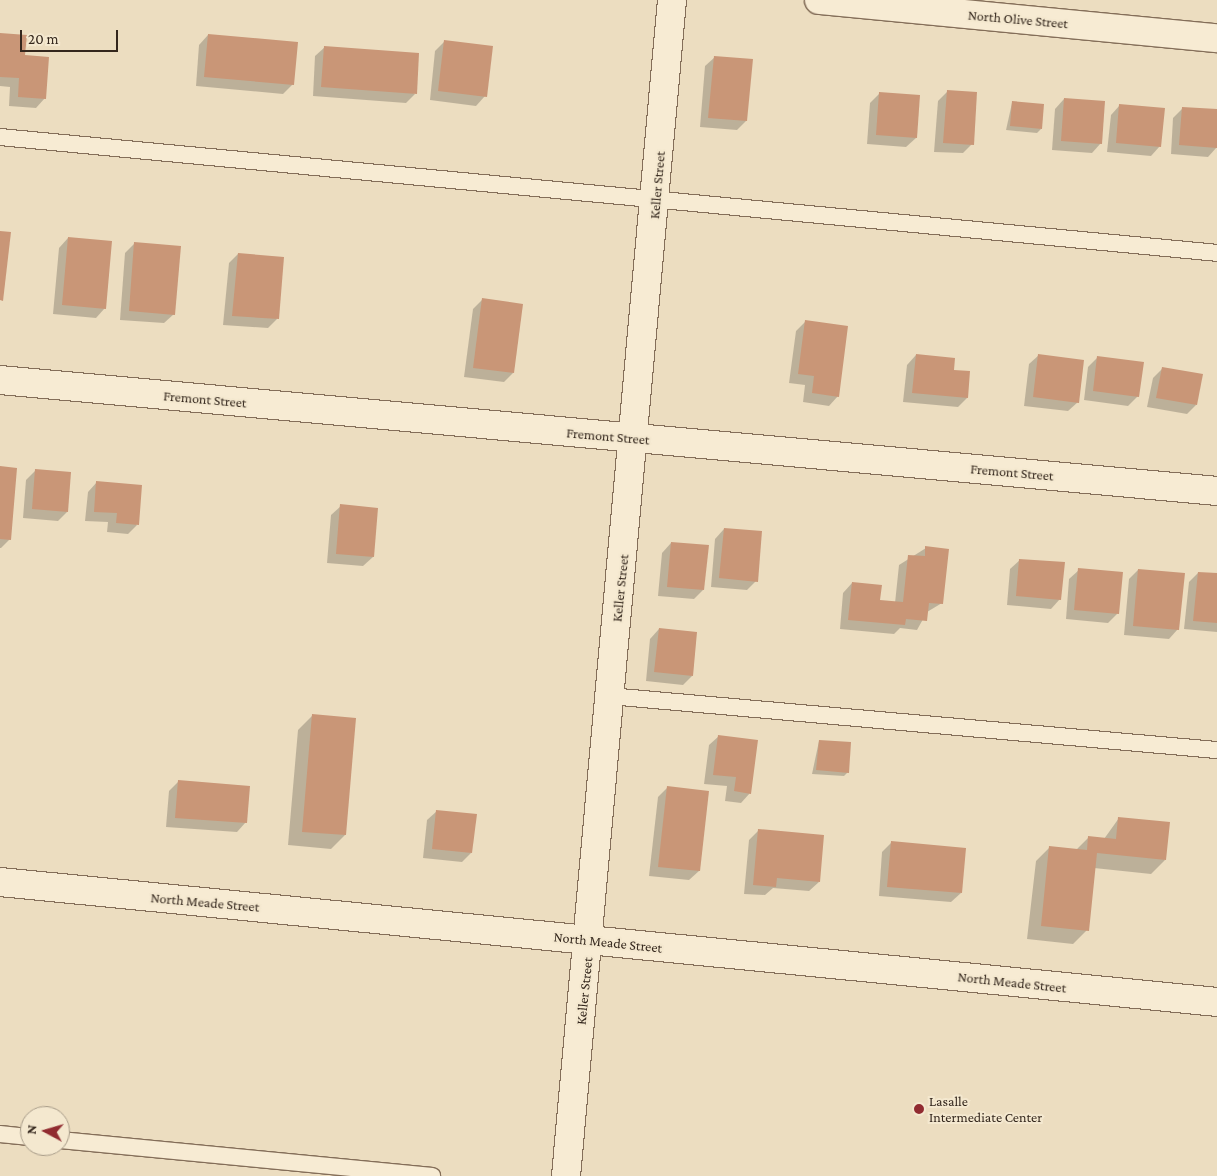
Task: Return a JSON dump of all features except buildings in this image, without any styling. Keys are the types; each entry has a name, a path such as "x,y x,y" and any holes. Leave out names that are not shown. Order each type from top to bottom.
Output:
{"street":[{"name":"Keller Street","path":"566,1176 589,940 609,696 635,438 672,0"},
{"name":"North Olive Street","path":"819,0 1217,38"},
{"name":"Fremont Street","path":"0,380 1217,491"},
{"name":"North Meade Street","path":"0,882 1217,1002"}],"lane":[{"path":"0,137 1217,254"},
{"path":"609,696 1217,750"},
{"path":"0,1134 20,1136"},
{"path":"70,1141 432,1176"}],"place":[{"name":"Lasalle Intermediate Center","path":"919,1109"}]}
